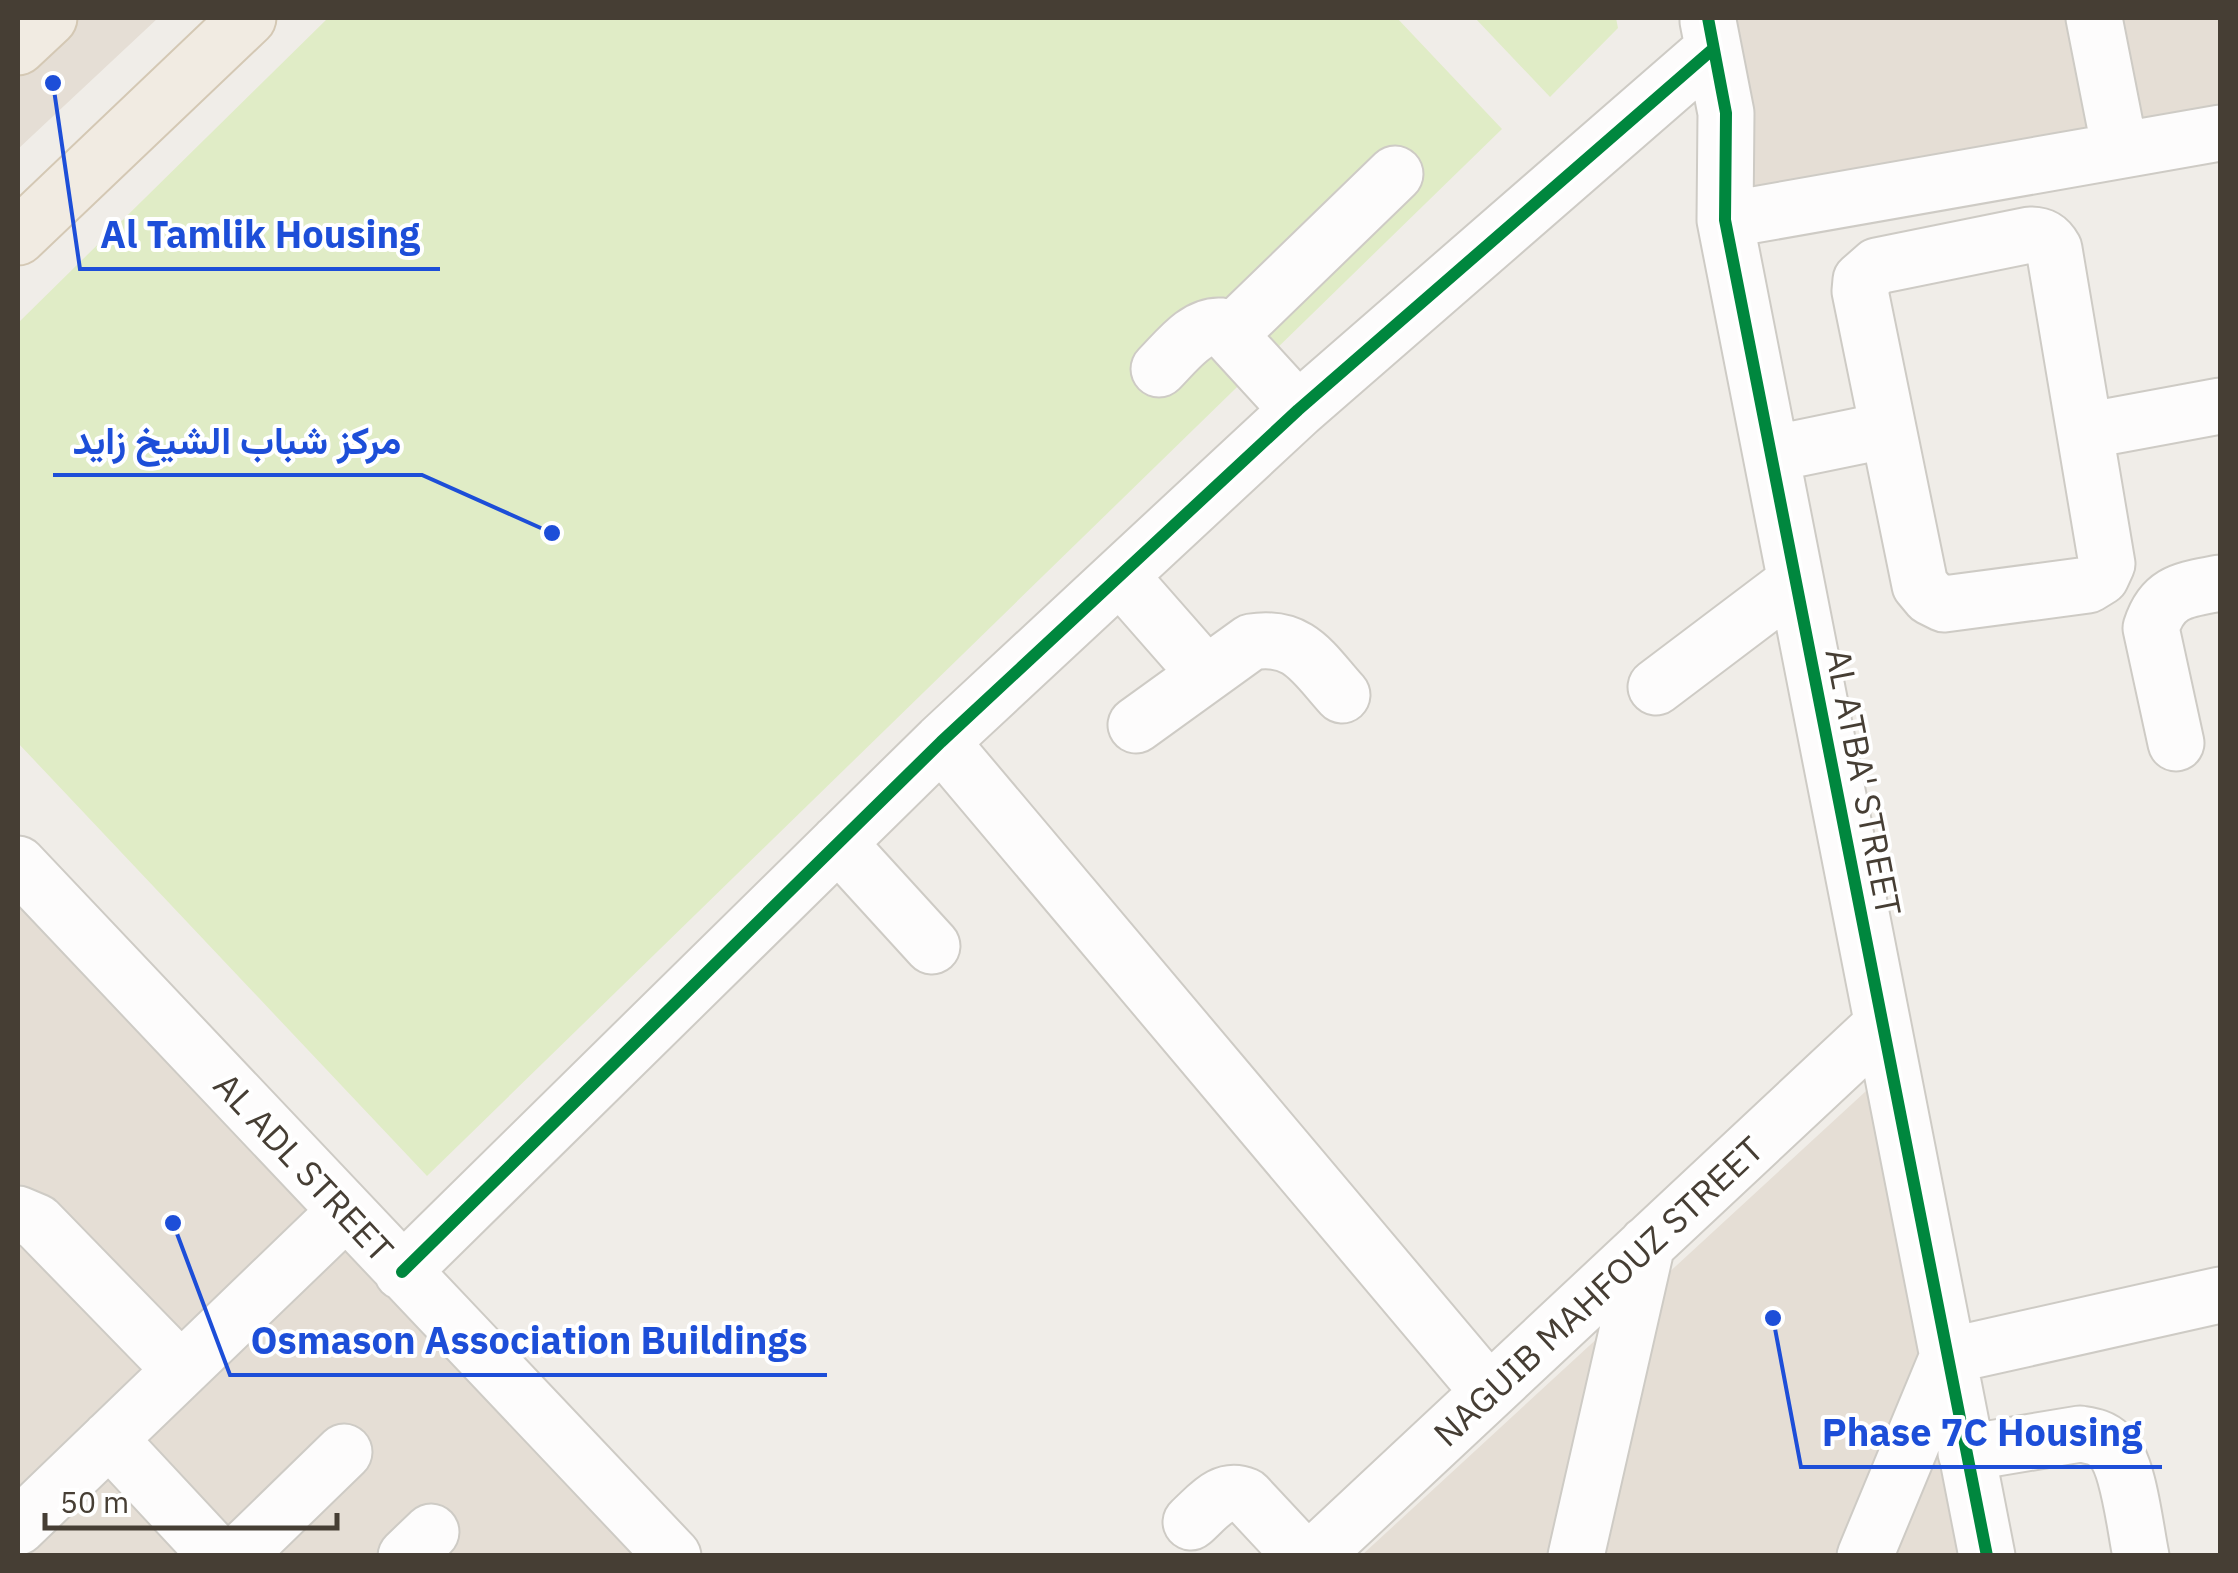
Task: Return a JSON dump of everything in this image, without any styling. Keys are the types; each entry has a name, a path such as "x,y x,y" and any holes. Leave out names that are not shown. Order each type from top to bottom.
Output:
{"main road":[{"path":"18,47 49,18"},
{"path":"18,237 248,18"}],"street":[{"path":"2094,18 2120,150"},
{"path":"402,1272 941,742 1710,33"},
{"name":"AL ATBA' STREET","path":"1710,33 1726,113 1725,220 1987,1556"},
{"path":"1725,220 2220,132"},
{"path":"1230,333 1395,174"},
{"path":"2030,235 2049,240 2054,249 2086,432 2106,551 2107,564 2100,577 2088,585 1959,604 1944,604 1930,597 1920,585 1860,291 1861,280 1877,266 2030,235"},
{"path":"1159,368 1200,330 1221,326 1298,410"},
{"path":"2086,432 2220,406"},
{"path":"1772,454 1888,430"},
{"path":"1120,576 1206,674"},
{"path":"1656,687 1795,582"},
{"path":"2176,743 2151,628 2157,610 2170,596 2220,583"},
{"path":"1136,725 1251,642 1268,640 1302,649 1342,695"},
{"path":"941,742 1489,1392"},
{"path":"838,843 932,946"},
{"name":"AL ADL STREET","path":"27,894 346,1211 664,1552"},
{"name":"NAGUIB MAHFOUZ STREET","path":"1314,1556 1882,1026"},
{"path":"18,1526 346,1211"},
{"path":"18,1214 38,1222 181,1370"},
{"path":"1574,1555 1647,1244"},
{"path":"1866,1556 1948,1356 2220,1296"},
{"path":"1966,1453 2080,1434 2098,1437 2112,1447 2121,1463 2141,1556"},
{"path":"109,1439 218,1556"},
{"path":"237,1556 344,1452"},
{"path":"1191,1522 1219,1497 1237,1492 1246,1496 1302,1556"}],"shaded area":[{"path":"18,18 158,18 18,149"},
{"path":"1712,18 2220,18 2220,131 1727,217"},
{"path":"18,890 640,1555 18,1555"},
{"path":"1878,1080 1973,1555 1362,1555"}],"green space":[{"path":"328,18 1397,18 1502,129 427,1176 18,743 18,323"},
{"path":"1475,18 1616,18 1618,28 1550,97"}],"cycle path":[{"path":"1708,18 1726,113 1725,220 1987,1556"},
{"path":"402,1272 941,742 1298,410 1713,49"}],"place":[{"name":"Al Tamlik Housing","path":"53,83"},
{"name":"مركز شباب الشيخ زايد","path":"552,533"},
{"name":"Osmason Association Buildings","path":"173,1223"},
{"name":"Phase 7C Housing","path":"1773,1318"}]}
